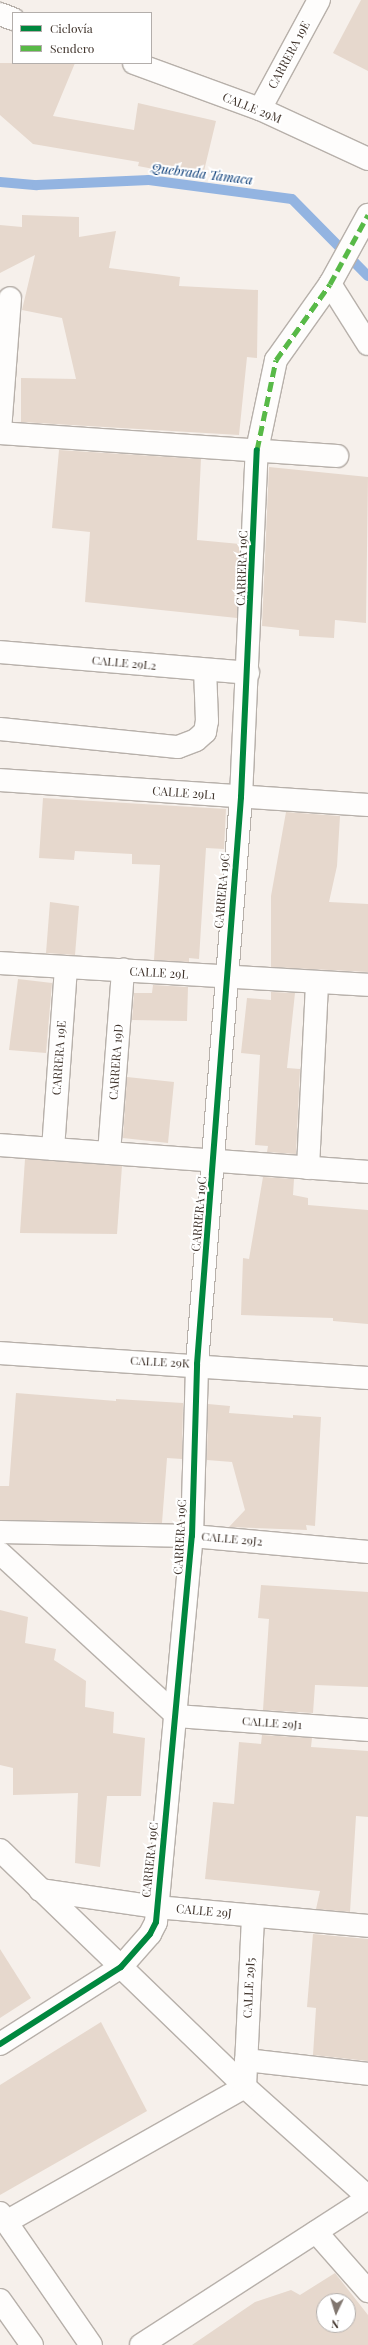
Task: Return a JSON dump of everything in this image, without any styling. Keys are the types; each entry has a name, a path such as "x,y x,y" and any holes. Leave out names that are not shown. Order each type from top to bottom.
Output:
{"street":[{"name":"CARRERA 19E","path":"260,109 318,0"},
{"path":"0,14 12,18"},
{"name":"CALLE 29M","path":"137,64 260,109 368,159"},
{"name":"CARRERA 19C","path":"0,2044 121,1967 150,1934 156,1922 156,1907 177,1716 192,1536 197,1364 214,1161 226,976 241,797 248,673 257,450 276,360 335,275 368,215"},
{"path":"335,275 368,344"},
{"path":"10,298 0,432 337,456"},
{"name":"CALLE 29L2","path":"0,652 248,673"},
{"path":"0,729 178,747 196,740 205,732 207,721 205,670"},
{"name":"CALLE 29L1","path":"0,780 368,806"},
{"name":"CALLE 29L","path":"0,963 368,985"},
{"name":"CARRERA 19E","path":"52,1149 66,967"},
{"name":"CARRERA 19D","path":"109,1153 123,970"},
{"path":"308,1168 317,982"},
{"path":"0,1145 368,1172"},
{"name":"CALLE 29K","path":"0,1353 197,1364 368,1378"},
{"name":"CALLE 29J2","path":"0,1532 192,1536 368,1552"},
{"path":"0,1553 177,1716"},
{"name":"CALLE 29J1","path":"177,1716 368,1730"},
{"path":"0,1850 245,2088 368,2197 141,2345"},
{"name":"CALLE 29J","path":"40,1890 156,1907 368,1926"},
{"name":"CALLE 29I5","path":"245,2088 253,1916"},
{"path":"246,2060 368,2074"},
{"path":"91,2345 3,2217 245,2088"},
{"path":"316,2232 368,2291"},
{"path":"0,2300 32,2345"}],"building":[{"path":"361,0 368,0 368,71 333,53"},
{"path":"0,63 75,64 53,116 134,130 138,103 216,121 203,175 165,166 164,171 138,166 139,162 33,144 0,115"},
{"path":"22,215 79,217 79,237 116,231 109,268 180,277 179,286 258,290 257,358 247,357 239,435 21,422 21,378 76,379 62,318 22,310 35,255 0,273 0,225 22,227"},
{"path":"59,450 201,459 197,540 240,544 237,618 85,602 90,532 52,528"},
{"path":"269,467 368,477 366,623 335,620 334,638 299,636 299,630 262,626"},
{"path":"43,798 226,809 224,849 206,848 199,959 189,958 189,962 154,960 160,865 132,864 132,854 75,851 74,860 39,858"},
{"path":"286,812 340,816 337,866 329,902 368,904 368,972 271,967 271,896"},
{"path":"50,902 79,906 75,955 46,953"},
{"path":"18,979 52,983 46,1053 9,1050"},
{"path":"153,985 188,987 187,1021 132,1020 134,993 152,993"},
{"path":"271,992 295,993 287,1068 300,1069 296,1154 267,1152 268,1146 255,1145 260,1055 241,1053 247,998 271,1000"},
{"path":"127,1077 174,1082 168,1143 123,1138"},
{"path":"25,1159 122,1166 117,1234 20,1233"},
{"path":"263,1177 294,1179 293,1195 308,1198 308,1205 368,1210 368,1324 333,1321 333,1318 241,1315 243,1258 249,1259"},
{"path":"16,1393 116,1401 116,1399 183,1403 182,1459 167,1458 162,1523 0,1520 0,1486 9,1486"},
{"path":"208,1404 230,1406 229,1413 293,1418 293,1415 321,1417 315,1526 306,1525 307,1530 229,1527 245,1510 232,1462 207,1460"},
{"path":"261,1585 368,1592 368,1687 315,1685 313,1713 263,1710 269,1619 258,1618"},
{"path":"0,1610 28,1617 25,1643 56,1649 54,1660 86,1681 85,1707 114,1712 113,1733 145,1738 141,1796 107,1796 100,1867 75,1863 78,1793 13,1795 13,1768 0,1765"},
{"path":"262,1735 312,1738 311,1747 368,1751 368,1817 356,1816 350,1912 316,1909 320,1891 205,1879 213,1802 234,1804 239,1742 261,1744"},
{"path":"313,1934 368,1939 368,2061 313,2055 316,2008 307,2007"},
{"path":"0,1949 31,1998 0,2018"},
{"path":"101,2022 147,2111 0,2195 0,2085"},
{"path":"335,2273 351,2293 316,2293 316,2333 356,2333 356,2300 368,2315 368,2345 192,2345 255,2302 291,2290 300,2295"}],"waterway":[{"name":"Quebrada Tamaca","path":"0,182 37,185 149,180 292,199 368,276"}],"marked path":[{"path":"257,450 276,360 330,284 368,215"}],"cycle path":[{"path":"0,2044 121,1967 150,1934 156,1922 192,1536 197,1364 241,797 257,450"}]}
